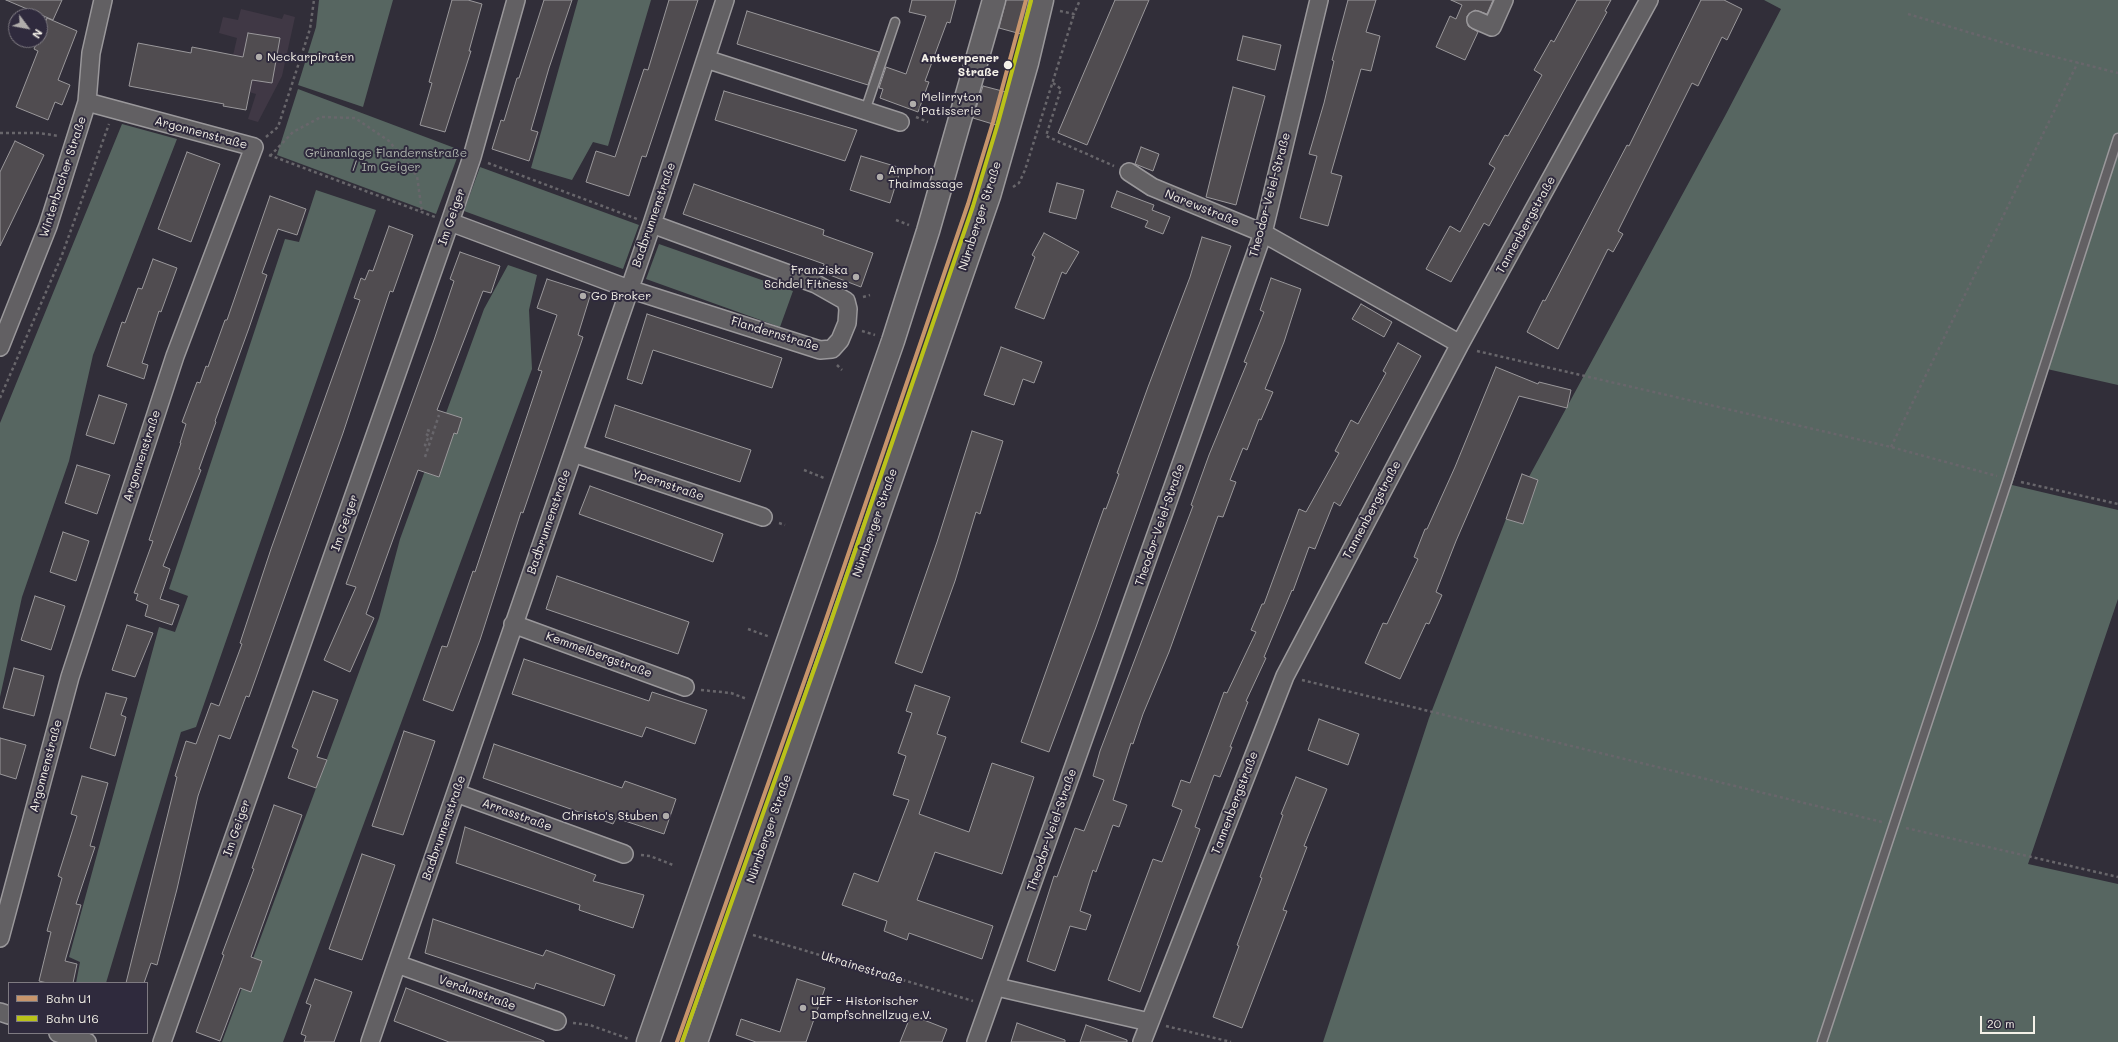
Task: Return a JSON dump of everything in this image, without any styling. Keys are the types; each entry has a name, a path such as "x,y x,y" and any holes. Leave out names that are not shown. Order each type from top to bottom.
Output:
{"main road":[{"path":"648,1042 893,341 928,231 994,0"},
{"name":"Nürnberger Straße","path":"696,1042 989,196 1027,63 1042,4"}],"street":[{"name":"Winterbacher Straße","path":"0,347 48,226 87,102 91,53 103,0"},
{"name":"Im Geiger","path":"162,1042 450,222 472,157 516,0"},
{"name":"Badbrunnenstraße","path":"370,1042 628,289 652,224 725,0"},
{"name":"Theodor-Veiel-Straße","path":"976,1042 990,1007 1263,233 1319,0"},
{"path":"1476,20 1492,27 1504,0"},
{"name":"Tannenbergstraße","path":"1142,1042 1285,676 1460,344 1649,0"},
{"path":"706,59 900,122"},
{"name":"Argonnenstraße","path":"0,938 70,677 175,356 254,147 87,102"},
{"name":"Narewstraße","path":"1129,172 1152,187 1263,233 1460,344"},
{"name":"Flandernstraße","path":"450,222 628,289 820,350 832,349 840,340 847,323 848,308 846,301 816,284 652,224"},
{"name":"Ypernstraße","path":"573,453 763,517"},
{"name":"Kemmelbergstraße","path":"513,624 685,687"},
{"name":"Arrasstraße","path":"456,793 624,854"},
{"name":"Verdunstraße","path":"397,964 557,1022"},
{"path":"997,987 1149,1022"},
{"path":"61,1034 87,1042"}],"lane":[{"path":"865,111 895,22"},
{"path":"1822,1042 1892,825 2008,479 2118,138"}],"path":[{"path":"278,127 310,29 314,0"},
{"path":"1010,190 1019,183 1025,170 1074,14 1080,0"},
{"path":"1042,4 1074,14"},
{"path":"1908,14 2024,49 2118,73"},
{"path":"1891,447 2078,62"},
{"path":"1053,83 1061,89 1046,136 1129,172"},
{"path":"0,398 62,255 114,109"},
{"path":"321,117 356,118 389,141 417,176 422,212 270,156 293,132 321,117"},
{"path":"0,133 39,133 74,140"},
{"path":"472,157 652,224"},
{"path":"1460,344 1477,351 1891,447 2008,479 2118,504"},
{"path":"425,457 439,415"},
{"path":"427,430 433,432"},
{"path":"426,434 429,436 425,444 428,446"},
{"path":"1285,676 1892,825 2118,877"},
{"path":"685,687 693,690 731,693 766,706"},
{"path":"624,854 650,856 673,864"},
{"name":"Ukrainestraße","path":"734,930 990,1007"},
{"path":"557,1022 590,1025 616,1034"},
{"path":"1149,1022 1231,1042"}],"shaded area":[{"name":"Neckarpiraten","path":"241,9 282,19 284,14 295,17 282,76 258,122 248,119 256,94 226,86 237,38 219,33 223,17 238,20"}],"green space":[{"path":"319,0 393,0 363,107 298,85 316,27"},
{"path":"578,0 651,0 608,146 593,142 572,180 531,168"},
{"path":"1764,0 2118,0 2118,385 2047,369 2012,485 2118,510 2118,599 2028,864 2118,884 2118,1042 1323,1042 1429,718 1506,519 1725,116 1781,9"},
{"name":"Grünanlage Flandernstraße / Im Geiger","path":"298,89 460,150 436,214 277,155"},
{"path":"122,124 177,139 93,355 69,461 22,597 0,697 0,423"},
{"path":"480,167 639,225 623,269 464,211"},
{"path":"316,190 376,210 196,727 181,732 106,982 76,982 80,962 69,957 159,627 175,632 188,596 169,589 285,239 299,242"},
{"path":"659,244 793,291 780,327 646,279"},
{"path":"508,265 537,275 529,310 532,369 283,1042 222,1042 379,618 400,539 484,309"}],"building":[{"path":"6,0 62,0 53,20 48,18 48,8 25,8"},
{"path":"452,0 468,0 482,4 469,51 471,51 445,132 420,125 432,83 429,82"},
{"path":"544,0 572,0 549,68 531,130 538,132 529,161 492,149 501,120 504,121"},
{"path":"669,0 698,0 646,157 642,156 629,196 586,182 596,151 615,157 644,69 648,70"},
{"path":"912,0 956,0 950,23 947,22 925,81 929,82 918,112 880,98 883,89 879,88 886,67 906,74 926,16 909,12"},
{"path":"1006,0 1029,0 1021,34 999,28"},
{"path":"1115,0 1149,0 1087,145 1058,133"},
{"path":"1348,0 1376,0 1366,32 1380,36 1371,71 1361,69 1331,173 1342,176 1328,226 1300,218 1317,156 1309,154 1324,103 1334,61 1332,60"},
{"path":"1451,0 1493,0 1487,14 1475,10 1467,16 1468,26 1478,32 1465,60 1436,47 1450,16 1456,19 1462,5"},
{"path":"1577,0 1611,0 1605,11 1607,12 1489,226 1484,223 1451,282 1426,269 1450,226 1460,232 1495,168 1489,164 1505,135 1508,136 1542,75 1534,70 1551,40 1554,42"},
{"path":"1701,0 1724,0 1742,9 1727,40 1722,37 1698,86 1692,83 1618,231 1623,234 1613,252 1608,249 1558,349 1527,332 1543,300 1545,301 1627,145 1629,146"},
{"path":"747,11 879,52 868,85 737,44"},
{"path":"48,18 77,31 58,80 70,85 62,105 55,102 48,120 16,107 38,51 34,49 48,48"},
{"path":"248,33 280,38 272,83 252,80 246,110 223,106 224,104 129,86 138,43 191,53 192,47 243,57"},
{"path":"1243,36 1281,45 1275,70 1237,60"},
{"path":"983,86 1006,92 996,125 973,118"},
{"path":"1233,87 1265,96 1236,205 1206,197"},
{"path":"724,91 857,130 845,161 715,120"},
{"path":"15,141 44,155 0,246 0,172"},
{"path":"1141,147 1159,154 1153,171 1135,164"},
{"path":"187,152 220,164 191,242 158,229"},
{"path":"861,156 901,168 890,203 850,190"},
{"path":"1057,183 1084,190 1076,219 1049,212"},
{"path":"694,184 824,230 823,235 873,253 861,287 822,272 824,264 683,214"},
{"path":"1117,191 1154,205 1152,210 1170,217 1163,234 1145,227 1148,221 1111,207"},
{"path":"270,196 306,209 297,235 278,229 262,273 267,275 215,421 216,422 199,469 201,470 163,566 170,569 160,599 179,605 172,625 145,616 148,605 136,600 138,594 134,593 153,541 149,540 181,443 186,424 182,422 197,382 200,383 206,366 208,367 225,320 227,320"},
{"path":"389,226 413,235 393,292 390,291 343,433 249,697 246,696 230,739 219,735 198,796 177,889 157,965 151,963 144,982 126,982 177,777 175,776 186,741 196,744 211,703 219,706 242,644 240,643 271,549 360,300 354,298 361,278 365,280 369,270 373,271"},
{"path":"1044,233 1079,252 1066,274 1062,272 1044,319 1015,308 1035,257 1032,255"},
{"path":"1202,237 1231,246 1096,627 1049,752 1021,742 1104,508 1106,509 1119,474 1117,473 1148,387 1190,277"},
{"path":"460,252 500,266 491,293 483,291 437,410 462,418 457,434 454,433 439,477 418,470 366,614 374,618 350,672 324,660 356,587 346,584 434,340 454,281 450,279"},
{"path":"153,259 177,268 161,312 159,311 142,363 148,365 144,379 107,366 122,322 125,323 138,288 142,289"},
{"path":"1271,278 1301,289 1284,342 1265,389 1273,392 1261,420 1259,419 1247,450 1243,448 1230,480 1236,482 1223,517 1218,516 1169,652 1143,714 1133,744 1131,743 1113,800 1127,805 1119,827 1113,825 1096,872 1093,870 1080,911 1091,915 1086,930 1070,926 1055,971 1027,961 1054,876 1057,877 1075,828 1084,831 1104,780 1093,776 1100,751 1193,506 1191,505 1209,455 1247,363 1244,362 1264,312 1260,310"},
{"path":"547,279 591,293 578,335 583,337 523,513 521,512 480,640 453,711 423,700 442,646 447,647 473,571 475,572 542,371 538,370 557,315 537,308"},
{"path":"1361,304 1392,322 1384,337 1352,319"},
{"path":"647,314 782,358 772,388 653,350 642,384 627,379"},
{"path":"1398,343 1421,356 1340,506 1334,502 1315,549 1309,547 1293,591 1292,590 1264,657 1266,658 1246,701 1248,702 1220,777 1214,775 1195,827 1200,829 1140,992 1108,980 1153,859 1162,862 1182,810 1172,806 1181,780 1190,783 1224,692 1227,693 1256,632 1251,630 1262,604 1264,604 1299,509 1306,512 1339,453 1335,451 1351,420 1358,424 1386,373 1383,371"},
{"path":"1001,347 1042,362 1034,383 1023,379 1014,405 984,395"},
{"path":"1496,367 1538,384 1539,382 1571,390 1567,408 1519,396 1456,541 1436,592 1442,595 1429,624 1426,623 1400,679 1365,663 1383,623 1387,624 1418,559 1414,557 1425,529 1427,529 1455,467"},
{"path":"99,395 127,404 114,444 86,435"},
{"path":"615,405 751,450 740,482 605,437"},
{"path":"972,431 1003,441 980,514 976,512 955,581 922,673 895,663 937,542"},
{"path":"77,465 110,475 97,514 65,503"},
{"path":"1522,474 1538,480 1523,524 1506,519"},
{"path":"590,486 723,534 713,562 579,514"},
{"path":"63,532 89,541 76,581 50,572"},
{"path":"557,576 689,622 678,654 546,609"},
{"path":"35,596 65,606 51,650 21,640"},
{"path":"127,625 153,633 135,677 112,670"},
{"path":"524,659 649,701 652,692 707,710 695,744 646,727 642,737 512,694"},
{"path":"14,668 44,676 34,716 3,708"},
{"path":"915,685 950,697 937,734 946,737 919,814 969,832 992,763 1034,777 1002,874 935,852 917,900 993,926 982,959 909,933 907,940 884,931 887,921 842,905 854,873 878,882 909,800 893,795 906,756 898,753 912,713 906,711"},
{"path":"313,691 338,700 317,757 327,760 316,788 288,778 298,750 292,747"},
{"path":"106,693 127,698 121,715 126,717 115,756 90,748"},
{"path":"1319,719 1359,734 1348,765 1308,750"},
{"path":"404,731 435,741 403,835 372,826"},
{"path":"0,738 26,745 16,779 0,774"},
{"path":"494,744 622,788 625,781 676,799 664,834 616,818 613,824 483,778"},
{"path":"82,776 108,783 90,846 95,847 76,904 81,905 65,961 77,964 73,982 43,982 39,981 51,932 47,931 62,878 58,876 77,816 71,814"},
{"path":"1296,777 1327,789 1304,846 1307,847 1283,910 1287,911 1242,1028 1213,1017 1239,946 1237,945 1262,878 1260,877 1283,815 1281,814"},
{"path":"274,805 302,815 251,957 262,961 251,992 240,988 220,1041 196,1032 224,955 222,954 254,869 252,868"},
{"path":"465,827 596,875 593,881 644,895 633,928 579,910 580,905 456,863"},
{"path":"362,854 395,865 362,960 329,949"},
{"path":"433,919 543,956 546,950 615,975 604,1006 536,983 534,989 425,953"},
{"path":"315,979 352,992 334,1042 304,1042 306,1036 301,1034 311,1005 306,1003"},
{"path":"797,979 825,988 806,1042 756,1042 736,1035 741,1019 780,1032"},
{"path":"406,988 544,1042 449,1042 394,1021"},
{"path":"911,1015 947,1029 942,1042 900,1042"},
{"path":"1017,1023 1065,1040 1065,1042 1011,1042"},
{"path":"1086,1025 1127,1040 1127,1042 1080,1042"}],"rail line":[{"name":"U1","path":"677,1042 822,631 968,204 993,122 1026,0"},
{"name":"U16","path":"682,1042 827,633 973,206 998,123 1031,1"}],"place":[{"name":"Neckarpiraten","path":"259,57"},
{"name":"Antwerpener Straße","path":"1008,65"},
{"name":"Melirryton Patisserie","path":"913,104"},
{"name":"Amphon Thaimassage","path":"880,177"},
{"name":"Franziska Schdel Fitness","path":"856,277"},
{"name":"Go Broker","path":"583,296"},
{"name":"Christo's Stuben","path":"666,816"},
{"name":"UEF - Historischer Dampfschnellzug e.V.","path":"803,1008"}]}
